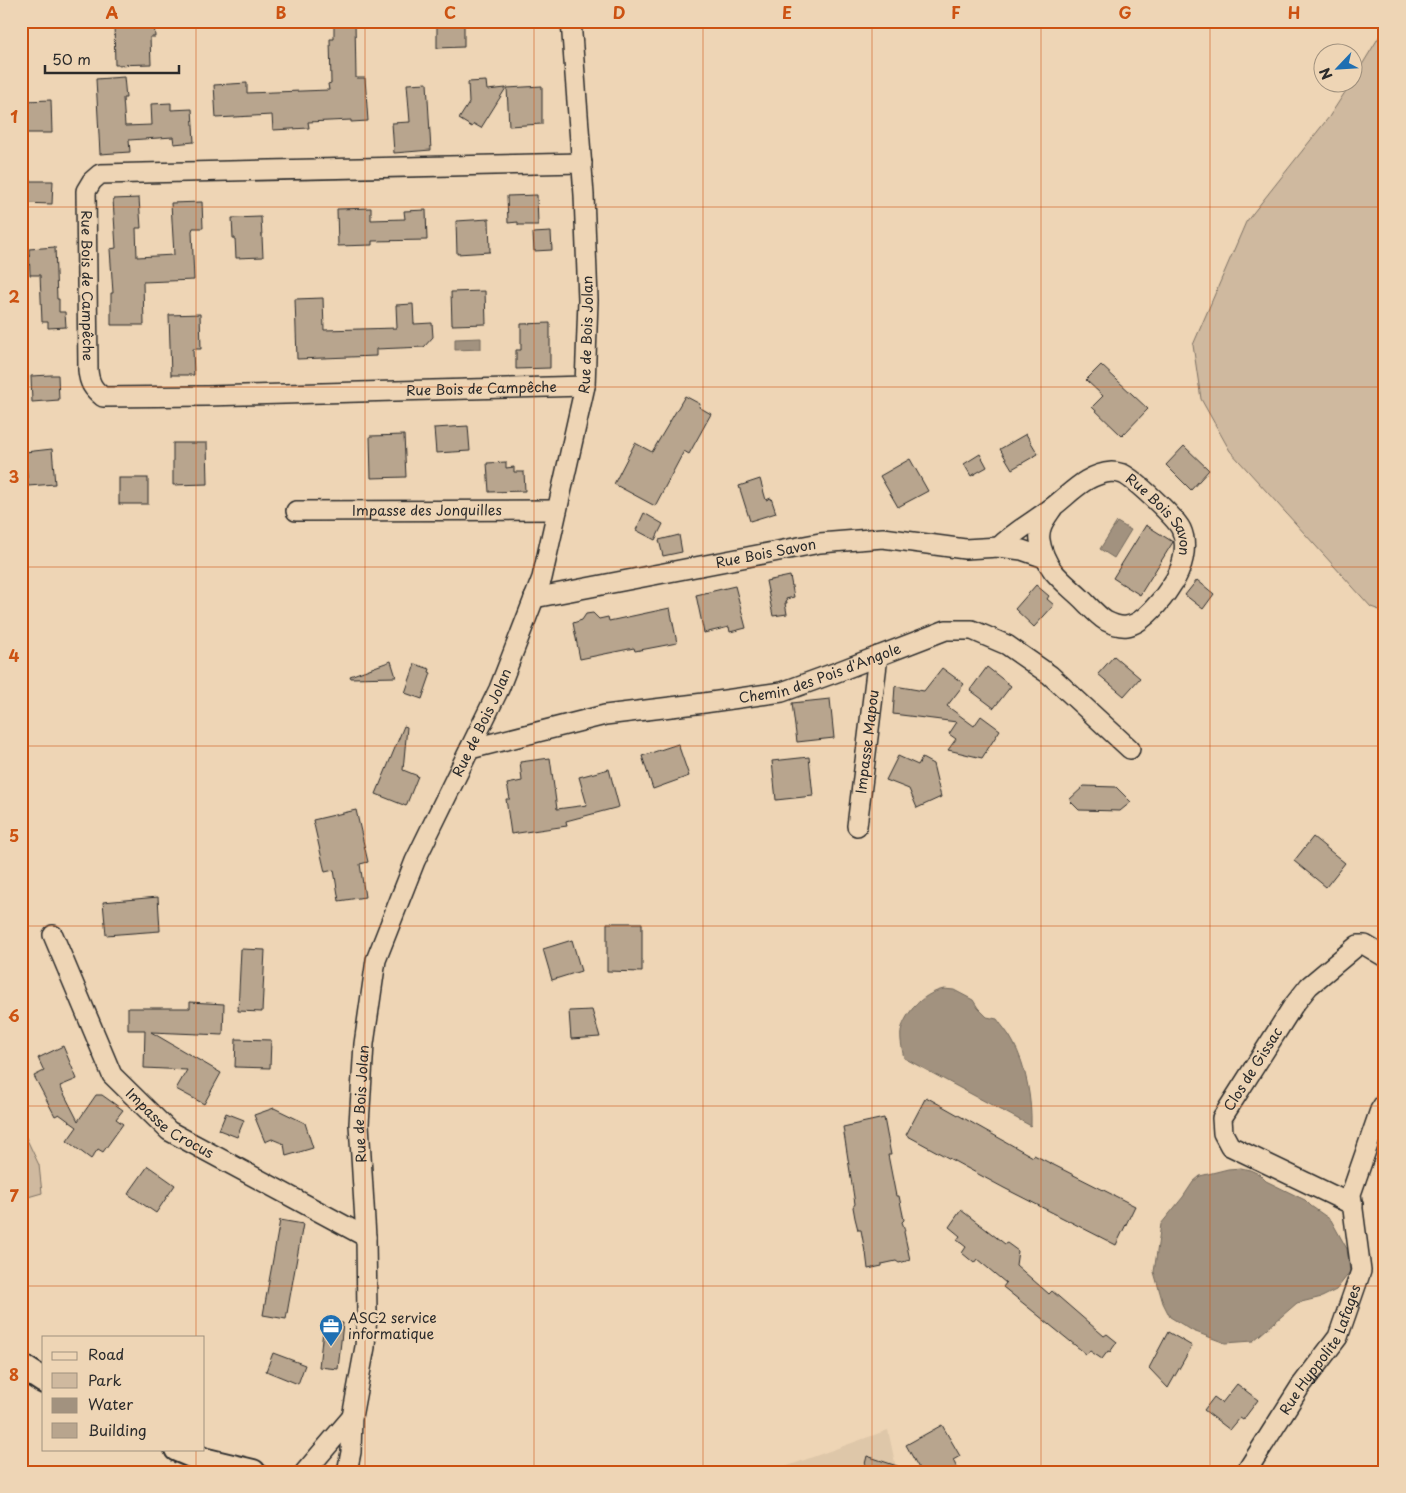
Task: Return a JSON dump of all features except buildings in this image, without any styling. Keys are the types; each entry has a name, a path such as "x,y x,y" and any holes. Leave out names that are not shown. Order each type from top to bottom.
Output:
{"main road":[{"path":"21,1366 42,1380"},
{"path":"180,1450 209,1466 253,1472"}],"street":[{"name":"Rue de Bois Jolan","path":"347,1472 352,1417 365,1347 367,1314 366,1237 359,1124 364,1044 376,960 415,861 499,688 542,578 585,386 588,300 582,164 571,21"},
{"name":"Rue Bois de Campêche","path":"582,164 100,174 92,181 86,191 88,370 89,381 96,392 103,397 585,386"},
{"name":"Rue Bois Savon","path":"1000,547 1008,538 1054,506 1077,486 1102,473 1116,472 1125,474 1161,504 1181,528 1184,543 1183,559 1176,579 1163,599 1138,623 1118,626 1105,620 1052,571 1045,558 1040,541 1040,532 1042,523 1054,506"},
{"name":"Impasse des Jonquilles","path":"296,511 557,510"},
{"name":"Rue Bois Savon","path":"534,598 820,543 884,538 965,549 1000,547 1022,550 1045,558"},
{"name":"Chemin des Pois d'Angole","path":"470,749 605,715 782,692 946,630 972,630 1007,645 1050,675 1130,749"},
{"name":"Impasse Mapou","path":"857,826 878,656"},
{"name":"Impasse Crocus","path":"53,935 112,1075 169,1131 366,1237"},
{"name":"Clos de Gissac","path":"1353,1205 1230,1146 1223,1133 1222,1118 1293,1006 1309,986 1358,945 1365,945 1385,957"},
{"name":"Rue Hyppolite Lafages","path":"1246,1472 1300,1387 1338,1336 1361,1271 1351,1194 1380,1110 1385,1102"},
{"name":"Rue de Bois Jolan","path":"305,1472 352,1417"}],"shaded area":[{"path":"888,1430 897,1472 771,1472"}],"green space":[{"path":"1385,27 1385,612 1371,607 1230,451 1201,399 1193,345 1246,222 1329,117 1345,92 1364,92 1364,62"},
{"path":"21,1127 39,1165 42,1193 21,1199"}],"water":[{"path":"481,338 481,349 455,350 455,339"},
{"path":"1117,522 1131,530 1114,558 1100,549"},
{"path":"944,989 954,990 973,1000 987,1017 997,1019 1010,1036 1018,1051 1025,1072 1029,1094 1031,1126 904,1058 901,1034 905,1020 913,1008 924,998"},
{"path":"1241,1168 1259,1174 1266,1181 1305,1200 1331,1220 1347,1249 1350,1272 1336,1290 1322,1297 1297,1303 1253,1341 1225,1343 1193,1331 1170,1317 1163,1303 1154,1272 1161,1224 1193,1182 1200,1176 1228,1169"}],"place":[{"name":"ASC2 service informatique","path":"331,1347"}]}
